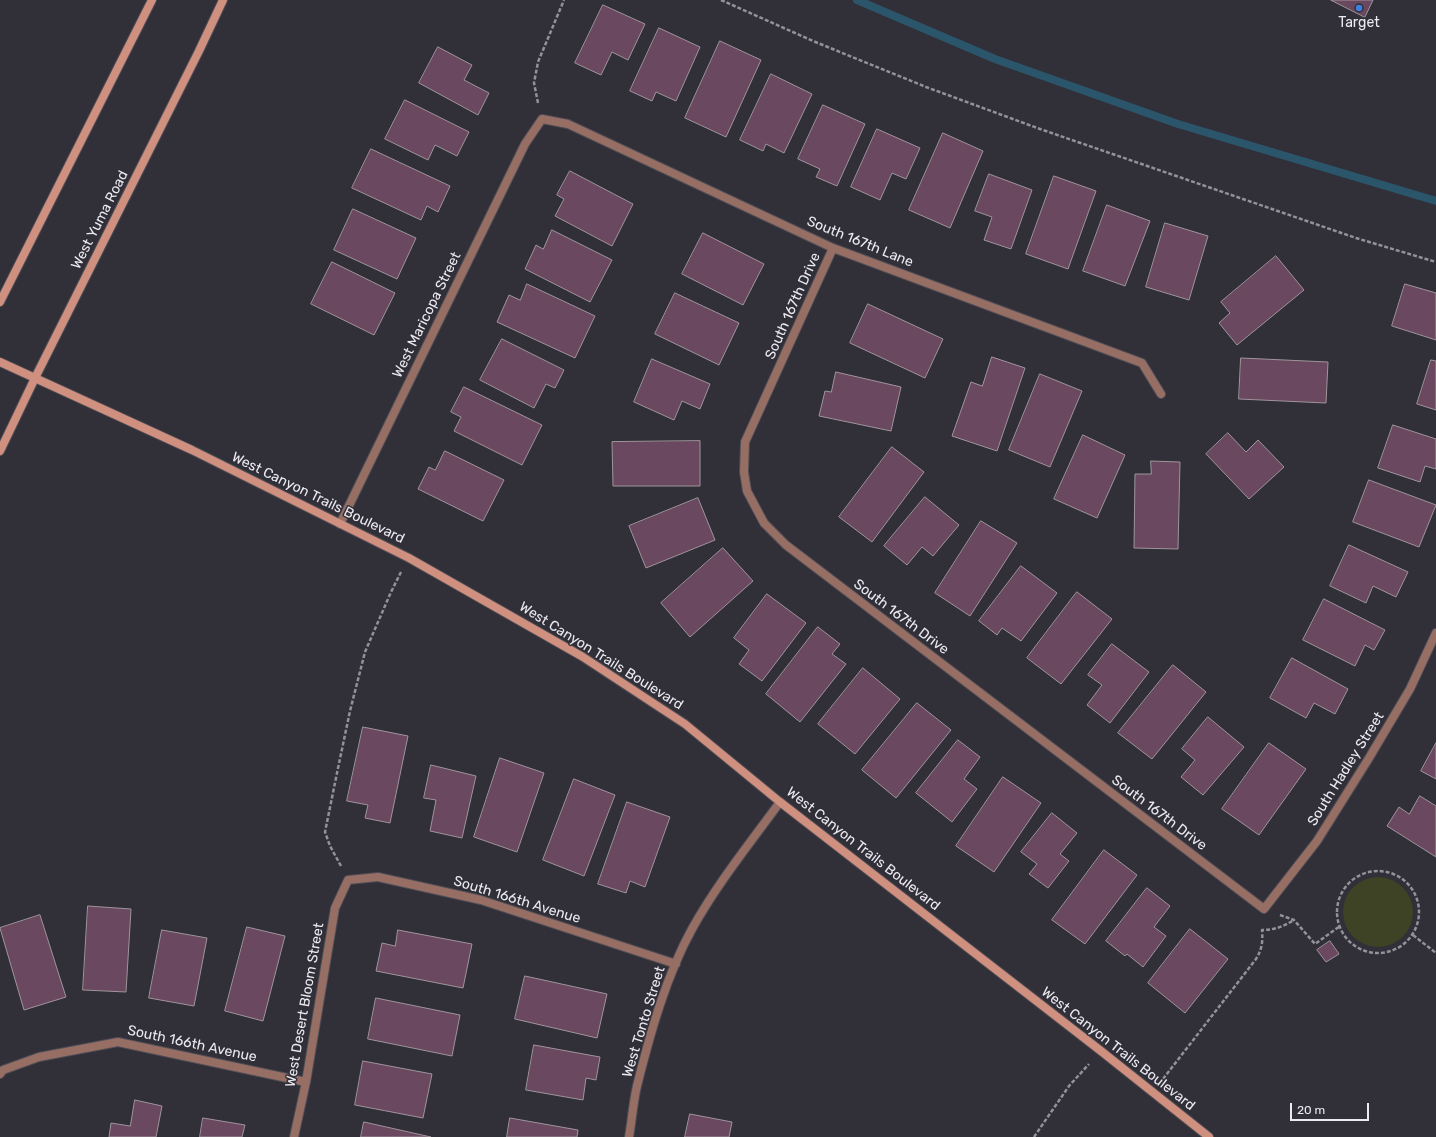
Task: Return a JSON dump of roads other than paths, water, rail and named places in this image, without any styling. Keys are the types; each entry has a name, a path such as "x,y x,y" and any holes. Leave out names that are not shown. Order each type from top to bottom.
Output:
{"street":[{"path":"0,302 152,0"},
{"name":"West Yuma Road","path":"0,451 35,378 196,58 223,0"},
{"name":"South 167th Lane","path":"542,119 568,124 833,248 1142,363 1161,394"},
{"name":"West Maricopa Street","path":"340,524 525,144 542,119"},
{"name":"South 167th Drive","path":"833,248 745,442 744,472 747,491 764,523 786,545 1264,909"},
{"name":"West Canyon Trails Boulevard","path":"0,362 192,450 409,558 590,661 685,724 780,802 1101,1051 1209,1137"},
{"name":"South Hadley Street","path":"1264,909 1317,842 1410,689 1436,633"},
{"name":"West Tonto Street","path":"629,1137 639,1080 658,1013 676,964 692,929 722,881 780,802"},
{"name":"South 166th Avenue","path":"348,880 378,877 481,900 676,964"},
{"name":"West Desert Bloom Street","path":"294,1137 306,1082 335,908 348,880"},
{"name":"South 166th Avenue","path":"2,1072 39,1057 118,1042 306,1082"}],"waterway":[{"path":"857,0 995,59 1178,124 1436,201"}],"place":[{"name":"Target","path":"1359,8"}]}
